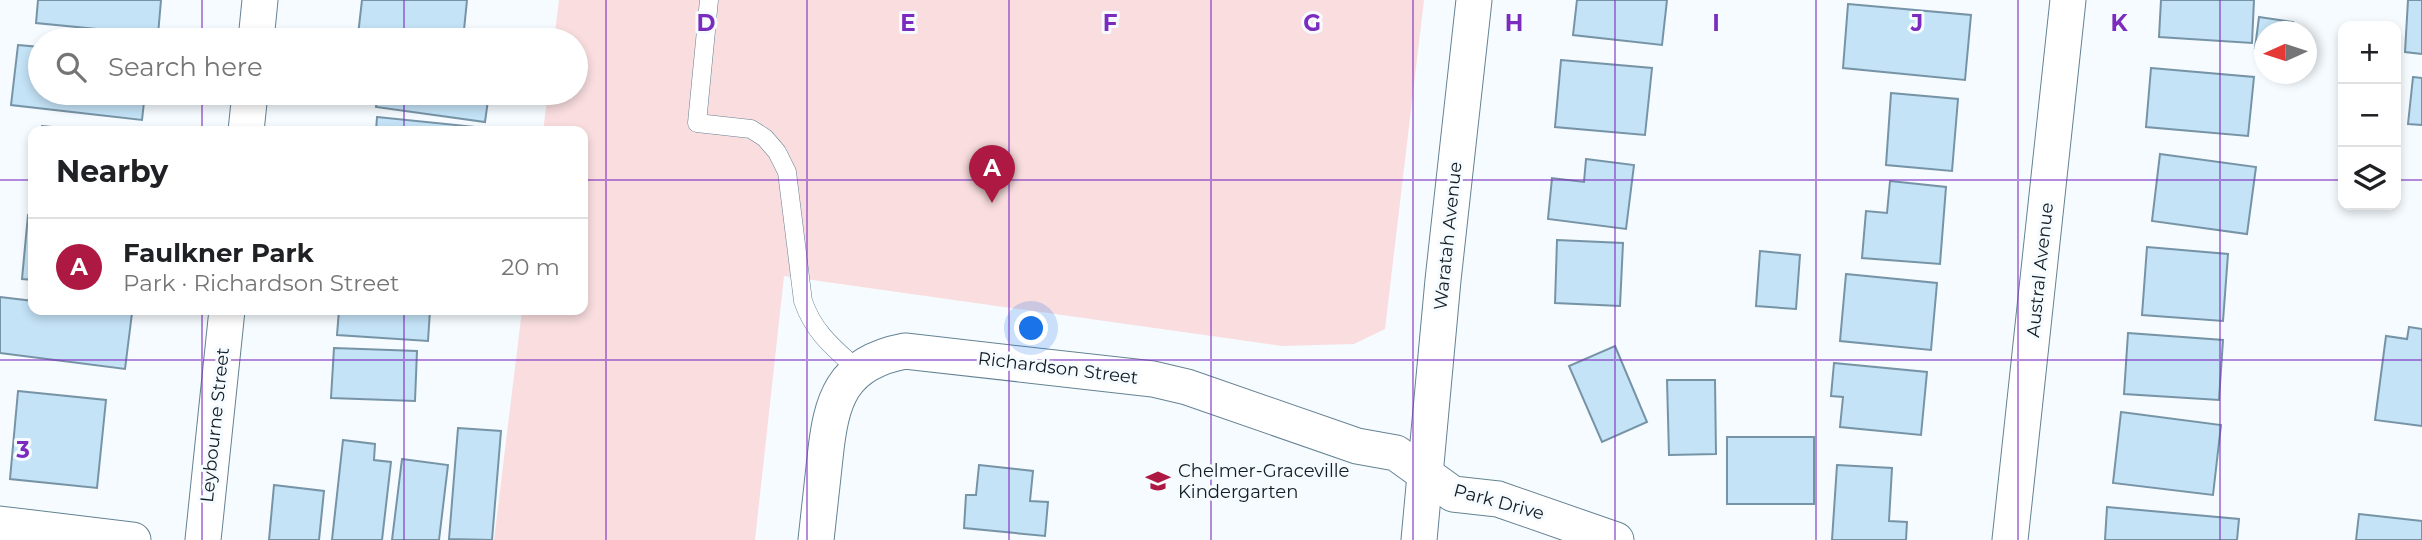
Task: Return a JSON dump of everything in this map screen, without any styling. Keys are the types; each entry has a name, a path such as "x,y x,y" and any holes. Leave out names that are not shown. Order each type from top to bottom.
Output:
{"street":[{"path":"257,28 260,0"},
{"name":"Waratah Avenue","path":"1419,540 1443,279 1474,0"},
{"name":"Austral Avenue","path":"2010,540 2068,0"},
{"path":"247,126 249,105"},
{"name":"Leybourne Street","path":"203,540 226,315"},
{"name":"Richardson Street","path":"816,540 831,415 838,395 858,370 872,361 905,351 1153,379 1187,387 1357,446 1396,453 1425,473"},
{"name":"Park Drive","path":"1425,473 1453,494 1498,499 1616,540"},
{"path":"0,524 134,540"}],"lane":[{"path":"709,0 697,123 751,129 765,138 777,152 787,172 803,301 808,317 817,332 858,370"}],"shaded area":[{"path":"559,0 1424,0 1385,329 1354,344 1282,346 784,276 755,540 494,540 521,315 588,315 588,126 544,126 546,105 588,105 588,28 556,28"}],"building":[{"path":"38,0 161,0 159,28 87,28 36,23"},
{"path":"362,0 467,0 464,28 359,28"},
{"path":"1577,0 1667,0 1662,45 1573,35"},
{"path":"2161,0 2254,0 2252,43 2159,37"},
{"path":"2408,0 2422,0 2422,54 2405,52"},
{"path":"1848,4 1971,15 1965,80 1843,68"},
{"path":"2259,17 2286,21 2258,21"},
{"path":"18,45 28,46 28,105 144,105 142,120 11,105"},
{"path":"1561,60 1652,68 1645,135 1555,127"},
{"path":"2151,68 2254,77 2248,136 2146,127"},
{"path":"2413,77 2422,78 2422,125 2408,124"},
{"path":"1891,93 1958,99 1952,171 1886,165"},
{"path":"376,105 487,105 485,122"},
{"path":"377,117 466,126 376,126"},
{"path":"2160,154 2256,167 2247,234 2152,221"},
{"path":"1586,159 1634,165 1626,229 1548,219 1552,178 1584,182"},
{"path":"1890,181 1946,187 1940,264 1862,258 1866,211 1887,213"},
{"path":"28,215 28,280 22,279"},
{"path":"1557,240 1623,243 1620,306 1555,303"},
{"path":"2147,247 2228,254 2223,321 2142,315"},
{"path":"1760,251 1800,255 1796,309 1756,306"},
{"path":"1846,274 1937,283 1931,350 1840,341"},
{"path":"0,297 28,300 28,315 132,315 125,369 0,353"},
{"path":"339,315 430,315 428,341 337,335"},
{"path":"2409,327 2422,329 2422,426 2375,420 2386,336 2407,339"},
{"path":"2128,333 2223,340 2219,400 2124,394"},
{"path":"1615,346 1647,422 1602,442 1569,366"},
{"path":"334,348 417,351 415,401 331,398"},
{"path":"1834,363 1927,372 1921,435 1840,427 1843,397 1831,396"},
{"path":"1667,380 1715,380 1716,454 1669,455"},
{"path":"18,391 106,400 97,488 10,479"},
{"path":"2121,412 2221,425 2213,495 2113,483"},
{"path":"458,428 501,431 492,540 449,539"},
{"path":"1727,437 1814,437 1814,504 1727,504"},
{"path":"343,440 375,444 374,460 391,462 382,540 332,540"},
{"path":"402,459 448,465 439,540 392,540"},
{"path":"979,465 1033,471 1030,501 1048,502 1045,536 964,528 966,495 976,495"},
{"path":"1837,465 1892,468 1889,521 1907,522 1906,540 1832,540"},
{"path":"274,485 324,491 319,540 269,540"},
{"path":"2107,507 2239,519 2237,540 2105,540"},
{"path":"2359,514 2422,521 2422,540 2356,540"}],"place":[{"name":"Faulkner Park","path":"992,203"},
{"name":"Chelmer-Graceville Kindergarten","path":"1158,481"}]}
